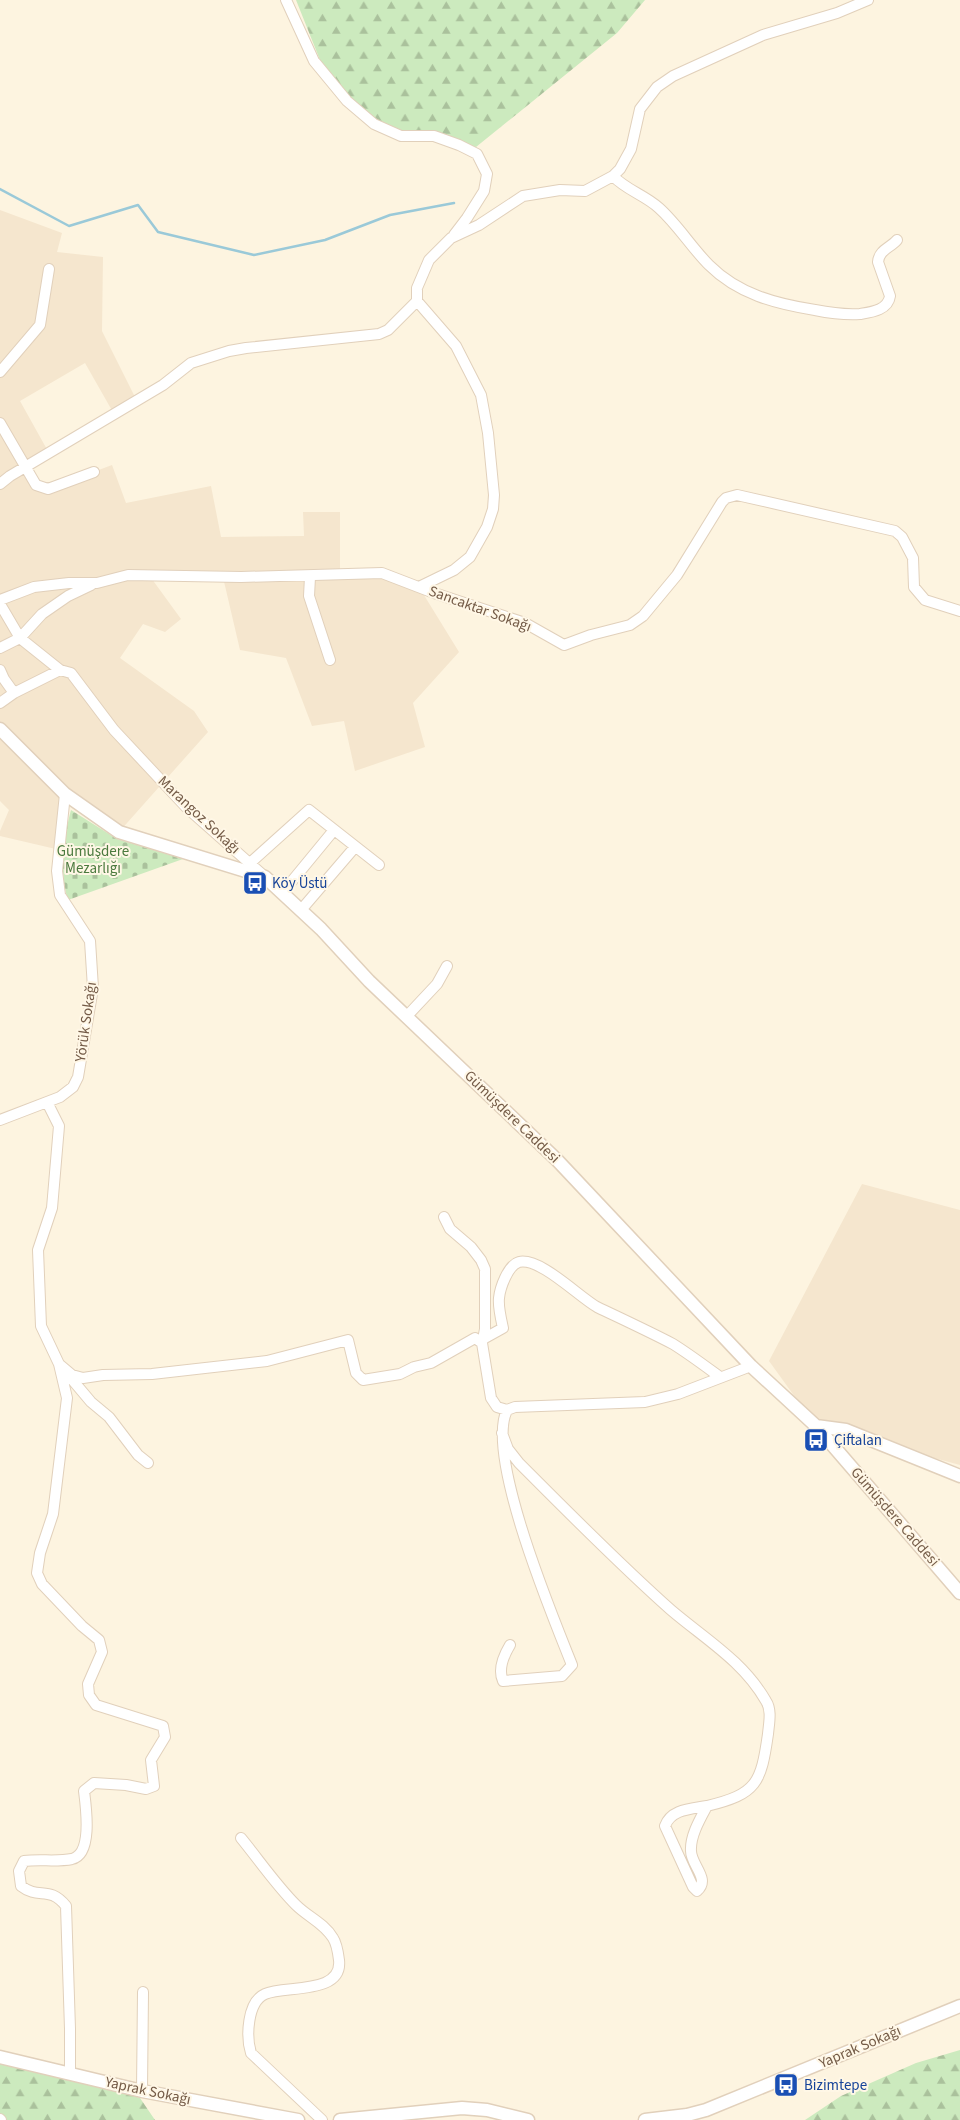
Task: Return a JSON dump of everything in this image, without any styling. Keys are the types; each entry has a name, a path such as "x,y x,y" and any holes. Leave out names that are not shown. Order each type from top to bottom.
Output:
{"street":[{"path":"286,0 314,61 347,101 374,124 401,136 434,136 477,154 487,174 484,191 467,218 451,238 429,260 417,288 417,301 456,346 481,396 488,433 494,495 493,509 487,527 470,557 454,570 419,586"},
{"path":"451,238 479,225 524,196 560,190 585,191 613,176 620,169 631,149 640,109 657,87 673,76 763,35 836,13 868,0"},
{"path":"613,176 620,183 648,198 658,207 692,247 724,278 751,294 791,306 843,314 873,312 883,308 890,301 890,296 878,258 896,240"},
{"path":"0,372 40,325 49,269"},
{"path":"0,484 25,467 163,385 191,362 246,348 379,334 388,330 417,301"},
{"path":"0,423 36,485 48,489 94,472"},
{"name":"Sancaktar Sokağı","path":"0,600 34,587 97,583 140,574 310,577 382,573 434,593 525,623 564,645 591,635 630,625 644,616 677,575 722,502 726,498 737,496 895,532 902,537 913,558 914,587 925,600 960,611"},
{"path":"310,577 309,596 330,660"},
{"path":"0,648 20,638 42,614 68,596 97,583"},
{"path":"0,604 20,638"},
{"name":"Marangoz Sokağı","path":"20,638 60,670 70,672 106,720 186,807 265,876"},
{"path":"0,670 14,693"},
{"path":"0,703 14,693 60,670"},
{"name":"Gümüşdere Caddesi","path":"0,729 65,794 119,832 265,876 283,892 369,980 557,1160 751,1366 816,1426 960,1593"},
{"name":"Yörük Sokağı","path":"0,1120 60,1096 73,1088 78,1077 94,988 90,941 60,894 58,871 65,794"},
{"path":"250,863 309,810 379,865"},
{"path":"283,892 334,830"},
{"path":"301,910 355,847"},
{"path":"407,1016 437,984 447,966"},
{"path":"47,1102 59,1126 52,1208 38,1250 41,1326 59,1364 67,1398 53,1514 40,1553 37,1573 42,1584 98,1640 102,1652 88,1684 89,1695 96,1705 163,1726 164,1737 151,1760 154,1786 146,1790 126,1785 94,1783 84,1791 87,1813 84,1847 81,1854 72,1859 24,1861 19,1871 21,1886 29,1892 48,1893 58,1896 66,1906 70,2073"},
{"path":"444,1217 450,1229 471,1247 485,1269 483,1340 491,1398 497,1407 507,1410 515,1407 645,1402 678,1394 751,1366"},
{"path":"59,1364 72,1375 84,1378 152,1374 267,1361 348,1340 356,1373 363,1380 400,1374 414,1367 431,1363 476,1338 483,1340 503,1328 499,1299 504,1283 512,1266 518,1262 525,1262 564,1281 580,1296 597,1306 674,1345 720,1377"},
{"path":"59,1364 91,1402 109,1417 132,1449 148,1463"},
{"path":"507,1410 504,1416 502,1433 510,1493 544,1595 572,1665 562,1676 504,1682 501,1675 505,1654 510,1645"},
{"path":"816,1426 846,1430 960,1476"},
{"path":"502,1433 508,1449 519,1463 605,1549 671,1610 740,1666 768,1702 770,1713 764,1764 758,1779 739,1795 706,1806 676,1813 668,1819 665,1826 693,1887 697,1891 702,1886 703,1880 690,1853 691,1845 706,1806"},
{"path":"241,1838 297,1906 322,1924 333,1938 338,1951 340,1965 337,1975 332,1980 308,1987 265,1994 254,2002 248,2044 252,2052 322,2120"},
{"path":"142,2091 143,1992"},
{"name":"Yaprak Sokağı","path":"645,2120 667,2119 706,2110 960,2006"},
{"name":"Yaprak Sokağı","path":"0,2057 142,2091 298,2120"},
{"path":"340,2120 462,2108 487,2110 528,2120"}],"shaded area":[{"path":"0,210 62,233 57,252 103,257 102,331 137,401 114,414 85,363 20,401 49,453 26,467 36,485 48,489 112,465 126,503 211,486 221,537 304,536 303,512 340,512 340,573 380,575 419,587 459,652 413,703 425,747 355,771 344,721 312,726 286,658 240,650 222,573 149,575 181,619 165,632 143,624 120,658 194,711 208,732 119,832 65,794 60,850 0,836 0,831 9,810 0,801"},
{"path":"862,1184 960,1210 960,1465 816,1426 769,1361"}],"green space":[{"path":"296,0 645,0 617,33 476,147 375,127 320,60"},
{"name":"Gümüşdere Mezarlığı","path":"71,810 117,839 183,859 68,900 65,888 63,855"},
{"path":"960,2050 960,2120 805,2120 841,2096 916,2063"},
{"path":"0,2054 140,2098 155,2120 0,2120"}],"waterway":[{"path":"0,189 69,226 138,205 158,232 254,255 325,240 390,215 454,203"}],"place":[{"name":"Köy Üstü","path":"255,883"},
{"name":"Çiftalan","path":"816,1440"},
{"name":"Bizimtepe","path":"786,2085"}]}
